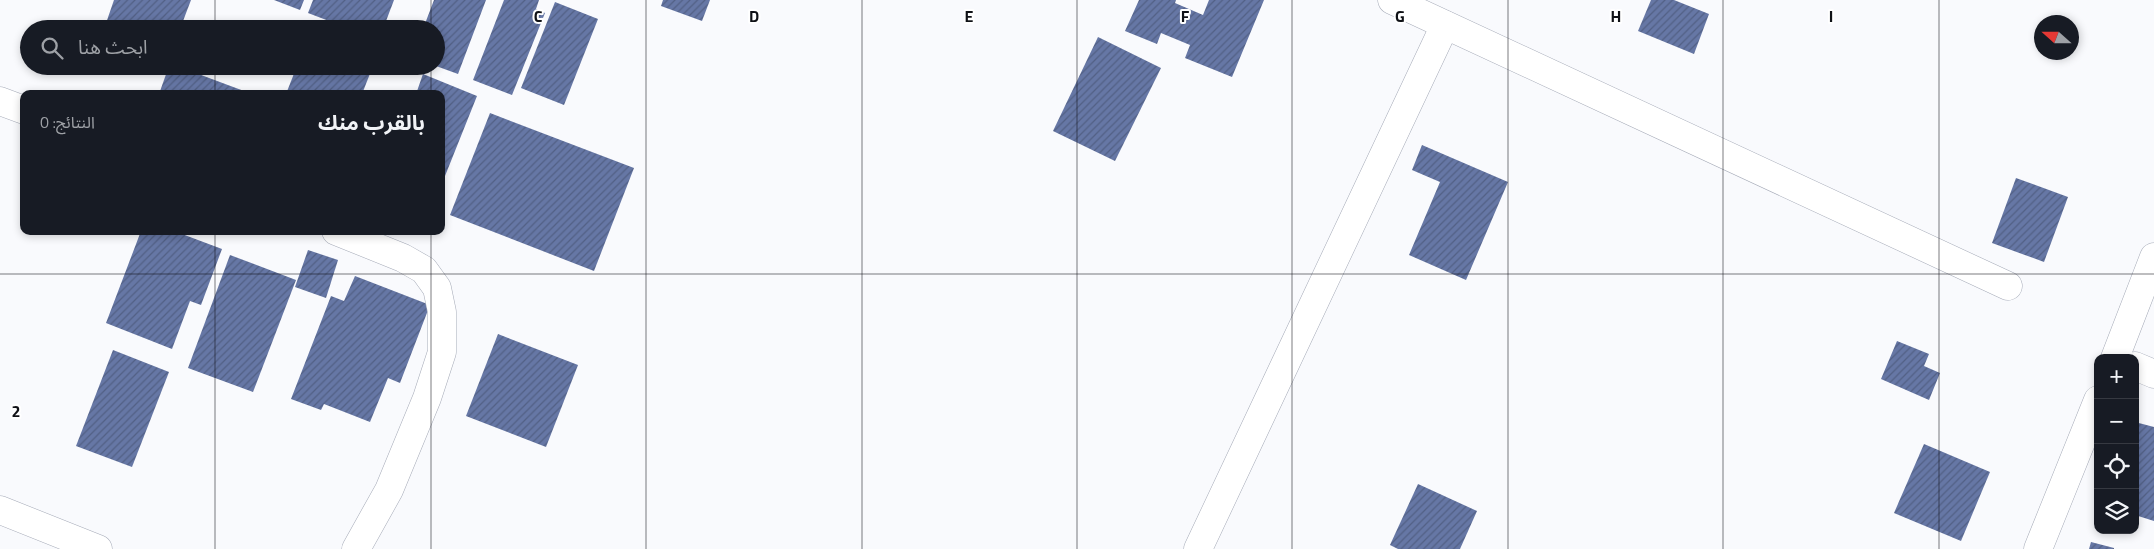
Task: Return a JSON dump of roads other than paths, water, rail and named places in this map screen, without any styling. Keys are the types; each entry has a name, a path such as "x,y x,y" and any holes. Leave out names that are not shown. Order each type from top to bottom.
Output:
{"street":[{"path":"1392,0 2008,286"},
{"path":"1198,549 1445,25"},
{"path":"0,101 20,108"},
{"path":"346,235 403,258 424,270 437,288 442,312 442,352 427,398 389,490 356,549"},
{"path":"2117,354 2154,257"},
{"path":"2139,368 2154,374"},
{"path":"2038,549 2094,410"},
{"path":"0,510 98,549"}]}
